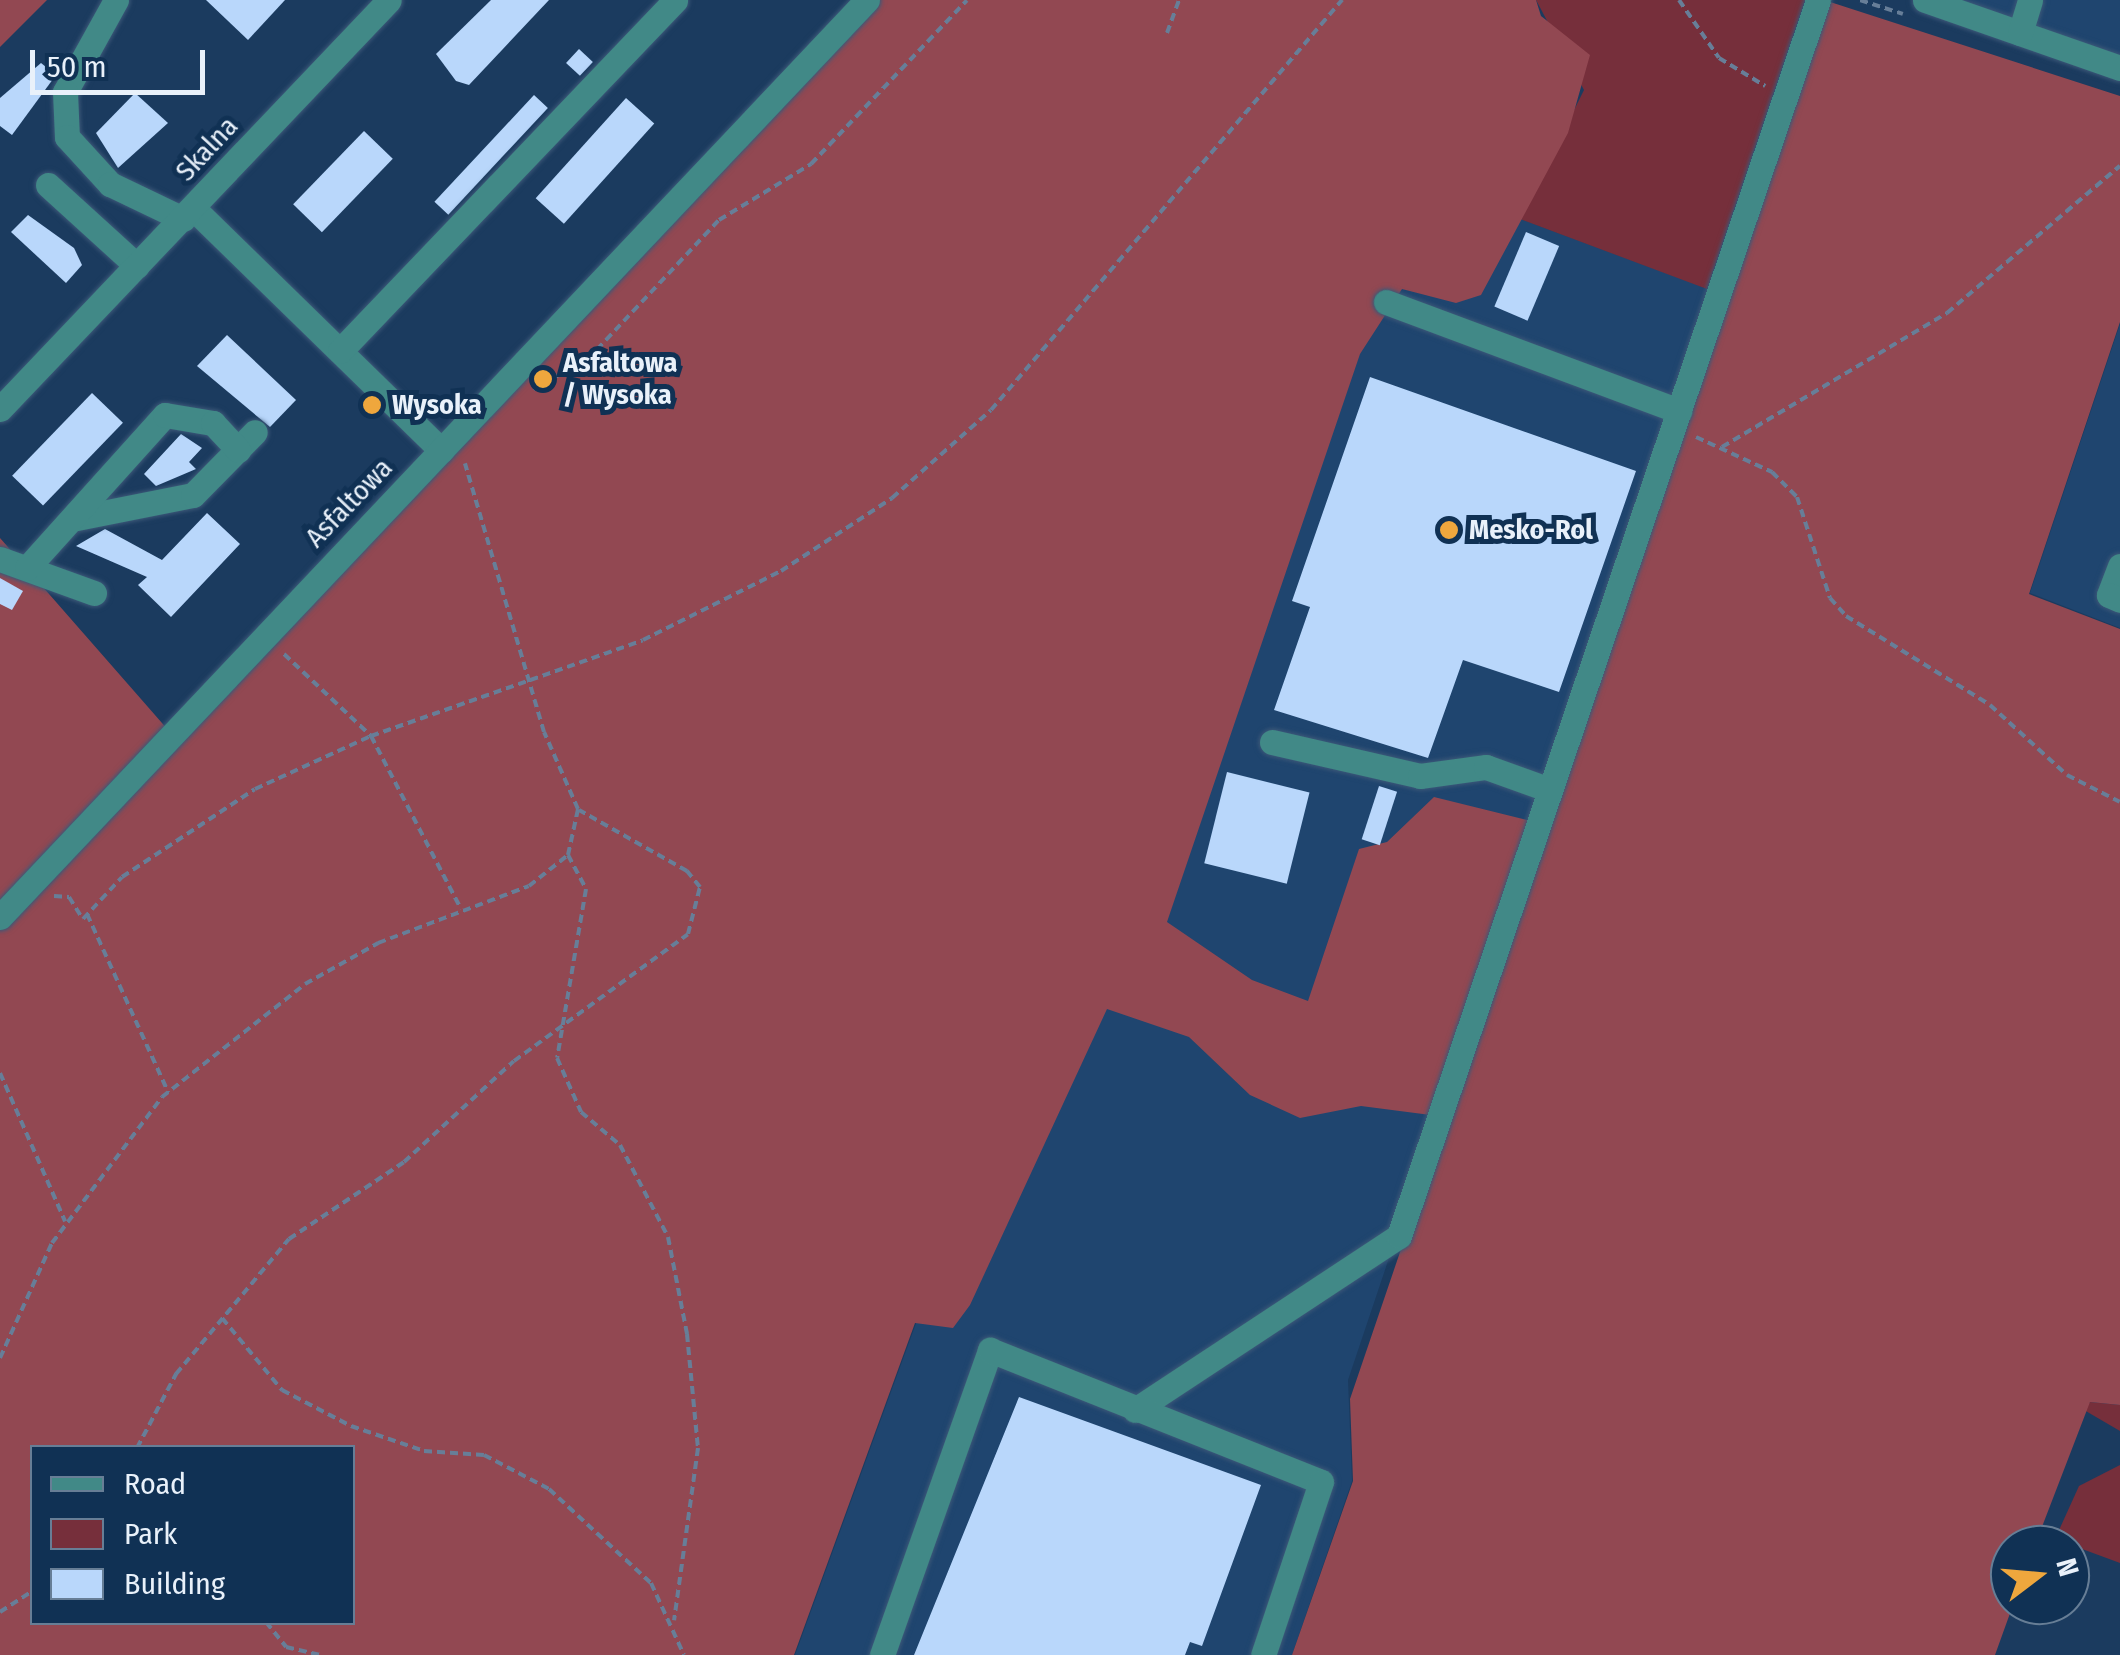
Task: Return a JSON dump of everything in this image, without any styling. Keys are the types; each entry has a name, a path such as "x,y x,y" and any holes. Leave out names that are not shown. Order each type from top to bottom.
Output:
{"street":[{"path":"116,0 65,92 67,137 110,184 188,214 452,454"},
{"name":"Skalna","path":"0,409 389,0"},
{"path":"340,351 675,0"},
{"name":"Asfaltowa","path":"0,918 452,454 868,0"},
{"path":"1134,1410 1400,1236 1818,0"},
{"path":"1925,0 2120,68"},
{"path":"2020,33 2030,0"},
{"path":"48,185 138,266"},
{"path":"1386,302 1676,420"},
{"path":"27,568 175,411 212,422 247,441 194,495 144,501 76,518"},
{"path":"112,474 144,501"},
{"path":"0,558 94,592"},
{"path":"2120,566 2109,596 2120,600"},
{"path":"1272,742 1420,776 1486,767 1550,790"},
{"path":"882,1655 990,1350 1321,1482 1263,1655"}],"path":[{"path":"528,390 569,375 719,220 812,164 967,0"},
{"path":"1167,33 1179,0"},
{"path":"87,914 122,877 255,789 371,736 643,640 781,570 892,498 991,410 1342,0"},
{"path":"1679,0 1736,72 1786,93"},
{"path":"1722,446 1947,314 2120,166"},
{"path":"1676,420 1797,497 1830,598 1846,616 1990,705 2067,775 2120,802"},
{"path":"0,1358 65,1221 168,1092 305,984 462,911 553,874 568,855 578,809 531,681 478,484 452,454"},
{"path":"280,652 338,696 371,736 462,911"},
{"path":"139,1445 176,1374 289,1240 404,1162 557,1030 670,952 700,912 700,886 688,871 578,809"},
{"path":"568,855 586,890 557,1030 566,1082 648,1194 680,1287 698,1448 674,1620"},
{"path":"49,897 69,897 87,914 168,1092"},
{"path":"0,1073 65,1221"},
{"path":"222,1318 282,1390 351,1426 522,1470 651,1583 674,1620 684,1655"},
{"path":"0,1612 30,1592"},
{"path":"268,1625 286,1647 321,1655"}],"shaded area":[{"path":"0,0 47,0 0,47"},
{"path":"861,0 1536,0 1541,16 1590,55 1568,133 1481,295 1456,303 1402,289 1360,354 1167,922 1252,980 1308,1001 1359,849 1387,842 1434,797 1531,821 1824,0 2120,96 2120,322 2029,594 2120,629 2120,1405 2090,1402 2043,1525 1990,1525 1990,1625 2006,1625 1995,1655 1292,1655 1353,1481 1350,1399 1446,1117 1361,1106 1300,1118 1250,1095 1189,1037 1107,1009 970,1305 953,1328 915,1323 794,1655 0,1655 0,538 169,731"},
{"path":"1928,0 2120,0 2120,67"},
{"path":"1343,153 1714,291 1348,1380 1352,1481 1292,1655 795,1655"},
{"path":"2120,324 2120,628 2030,593"}],"green space":[{"path":"1536,0 1805,0 1707,289 1520,219 1584,90"},
{"path":"2090,1402 2120,1405 2120,1431 2084,1410"},
{"path":"2120,1465 2120,1563 2090,1552 2090,1525 2061,1525 2079,1486"}],"building":[{"path":"206,0 285,0 248,40"},
{"path":"491,0 549,0 469,85 456,81 436,54"},
{"path":"579,49 593,62 580,76 566,63"},
{"path":"41,63 56,75 12,135 0,126 0,98"},
{"path":"135,93 168,123 118,168 96,133"},
{"path":"534,95 548,108 448,215 434,202"},
{"path":"626,98 654,123 564,224 536,198"},
{"path":"364,131 393,159 322,232 293,204"},
{"path":"28,215 74,248 82,265 66,283 11,232"},
{"path":"1526,232 1559,246 1527,321 1494,307"},
{"path":"227,335 296,400 270,427 197,366"},
{"name":"Mesko-Rol","path":"1370,377 1636,471 1559,692 1463,660 1428,758 1274,710 1310,607 1292,601"},
{"path":"92,393 123,423 43,506 12,476"},
{"path":"181,434 202,448 189,462 196,469 156,486 144,474"},
{"path":"207,513 240,544 171,617 138,585 147,577 76,546 105,529 162,560"},
{"path":"0,578 23,591 12,610 0,604"},
{"path":"1227,772 1309,793 1287,884 1204,863"},
{"path":"1379,786 1397,792 1380,845 1362,839"},
{"path":"1019,1397 1261,1485 1202,1646 1190,1642 1185,1655 914,1655"}],"place":[{"name":"Asfaltowa / Wysoka","path":"543,379"},
{"name":"Wysoka","path":"372,405"},
{"name":"Mesko-Rol","path":"1449,530"}]}
